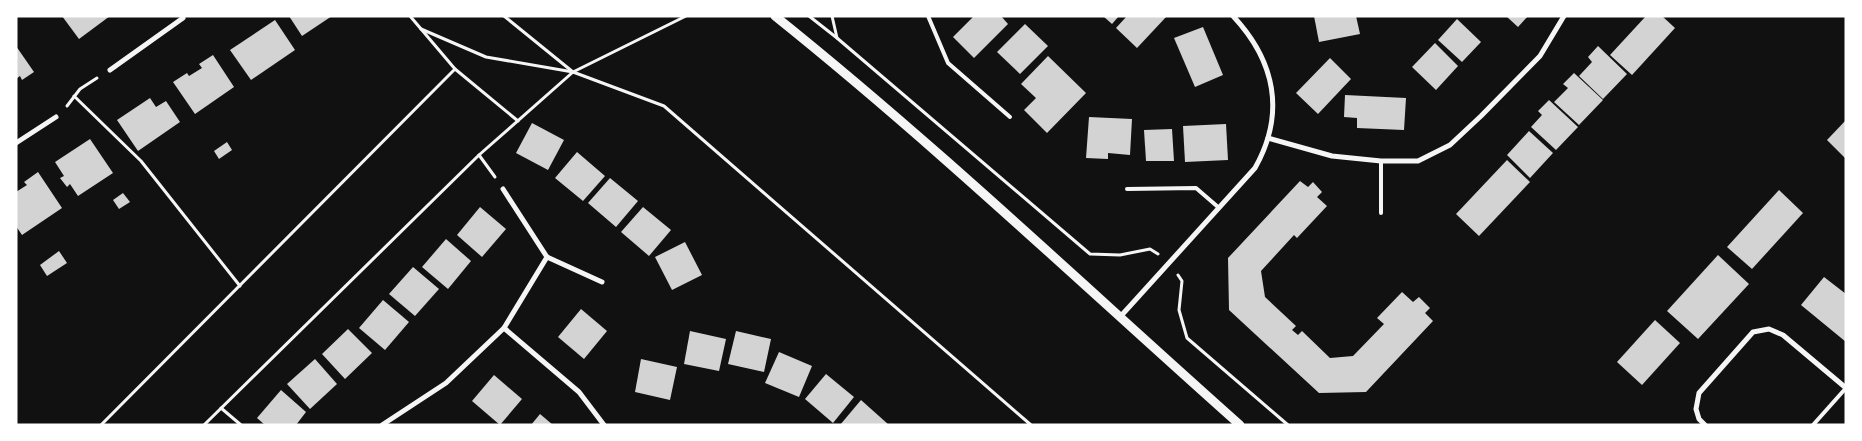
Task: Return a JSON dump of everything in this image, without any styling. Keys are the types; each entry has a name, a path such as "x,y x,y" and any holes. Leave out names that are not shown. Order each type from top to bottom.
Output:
{"street":[{"path":"775,16 840,68 977,188 1119,318 1240,425"},
{"path":"1119,318 1168,261 1255,168 1264,152 1274,104 1267,68 1250,34 1232,16"},
{"path":"1268,138 1332,156 1381,161 1418,161 1450,145 1540,56 1564,16"},
{"path":"110,70 183,17"},
{"path":"16,143 56,117"},
{"path":"503,188 547,257 602,282"},
{"path":"382,425 446,383 504,328 547,257"},
{"path":"504,328 579,392 604,425"},
{"path":"1705,425 1699,419 1696,409 1699,393 1753,332 1769,328 1783,335 1846,388"}],"lane":[{"path":"928,16 948,63 1010,117"},
{"path":"1381,161 1381,213"},
{"path":"1127,189 1196,188 1218,207"},
{"path":"1813,425 1846,388"}],"path":[{"path":"410,16 455,68 518,121"},
{"path":"504,16 573,72"},
{"path":"204,425 479,155 573,72 686,16"},
{"path":"809,16 1090,254 1120,255 1150,249 1168,261 1182,281 1179,310 1187,338 1288,425"},
{"path":"421,29 486,57 573,72 664,106 1031,425"},
{"path":"101,425 455,68"},
{"path":"56,117 80,89 110,70"},
{"path":"74,96 141,161 240,286"},
{"path":"479,155 503,188"},
{"path":"221,408 241,425"}],"building":[{"path":"62,16 110,16 79,39"},
{"path":"289,16 332,16 302,36"},
{"path":"974,16 1001,16 1008,24 974,58 953,37"},
{"path":"1103,16 1119,16 1112,24"},
{"path":"1127,16 1167,16 1137,48 1116,28"},
{"path":"1314,16 1356,16 1360,34 1319,42"},
{"path":"1506,16 1528,16 1518,27"},
{"path":"1646,16 1662,16 1675,28 1632,75 1610,55"},
{"path":"1457,19 1481,42 1462,62 1438,40"},
{"path":"275,20 295,50 251,80 230,50"},
{"path":"1025,24 1048,46 1020,74 997,52"},
{"path":"1203,27 1223,75 1195,87 1174,38"},
{"path":"1435,43 1458,66 1436,90 1412,67"},
{"path":"16,46 34,72 22,80 20,76 16,79"},
{"path":"1598,46 1627,74 1603,99 1579,76 1592,62 1588,57"},
{"path":"213,55 234,87 195,114 173,82 187,73 189,76 202,68 199,64"},
{"path":"1048,56 1086,93 1047,133 1024,110 1036,98 1021,84"},
{"path":"1330,58 1351,79 1318,114 1296,93"},
{"path":"1574,73 1603,100 1579,125 1554,102 1568,88 1563,84"},
{"path":"1345,95 1406,98 1404,130 1357,128 1357,118 1344,117"},
{"path":"150,98 156,107 166,101 180,122 138,151 117,120"},
{"path":"1549,100 1578,127 1556,150 1531,127 1542,115 1538,111"},
{"path":"1089,117 1132,119 1130,155 1108,153 1108,159 1086,158"},
{"path":"1846,120 1846,159 1827,140"},
{"path":"532,123 564,140 548,170 516,153"},
{"path":"1226,124 1228,160 1185,162 1183,126"},
{"path":"1172,129 1174,161 1146,161 1144,130"},
{"path":"1529,131 1553,153 1530,178 1507,155"},
{"path":"90,139 113,173 78,196 70,184 67,187 60,178 64,176 55,162"},
{"path":"227,142 232,150 219,159 214,151"},
{"path":"577,152 605,176 583,201 555,178"},
{"path":"1507,160 1530,182 1479,236 1456,214"},
{"path":"38,172 62,208 22,235 16,226 16,192 27,185 24,182"},
{"path":"610,178 638,201 616,227 588,203"},
{"path":"1300,181 1308,187 1313,182 1322,192 1317,197 1327,206 1297,238 1294,235 1261,271 1265,297 1296,326 1292,330 1298,335 1302,331 1330,358 1353,356 1384,324 1377,318 1402,292 1413,302 1419,297 1430,308 1425,313 1433,321 1366,392 1319,393 1229,310 1228,258"},
{"path":"1779,190 1803,213 1752,269 1727,247"},
{"path":"123,193 130,202 119,209 113,200"},
{"path":"480,207 506,229 482,257 457,235"},
{"path":"643,207 671,230 649,256 621,232"},
{"path":"446,239 471,261 448,289 422,267"},
{"path":"685,242 702,275 672,290 655,257"},
{"path":"59,251 67,263 47,276 40,265"},
{"path":"1718,255 1749,284 1698,339 1667,311"},
{"path":"413,267 439,289 415,316 389,294"},
{"path":"1824,277 1846,294 1846,342 1801,305"},
{"path":"383,300 409,322 385,350 359,328"},
{"path":"581,309 607,331 584,359 558,337"},
{"path":"1655,320 1680,343 1642,385 1617,362"},
{"path":"348,329 372,353 345,379 322,354"},
{"path":"690,331 726,339 719,371 684,364"},
{"path":"736,331 771,339 764,372 728,364"},
{"path":"779,352 812,366 799,397 765,383"},
{"path":"315,359 337,384 310,409 287,384"},
{"path":"641,359 677,367 670,400 635,392"},
{"path":"826,374 854,397 833,423 805,399"},
{"path":"494,375 522,399 500,425 472,401"},
{"path":"281,390 306,412 296,425 265,425 257,418"},
{"path":"861,400 889,425 840,425"},
{"path":"540,414 553,425 531,425"}]}
